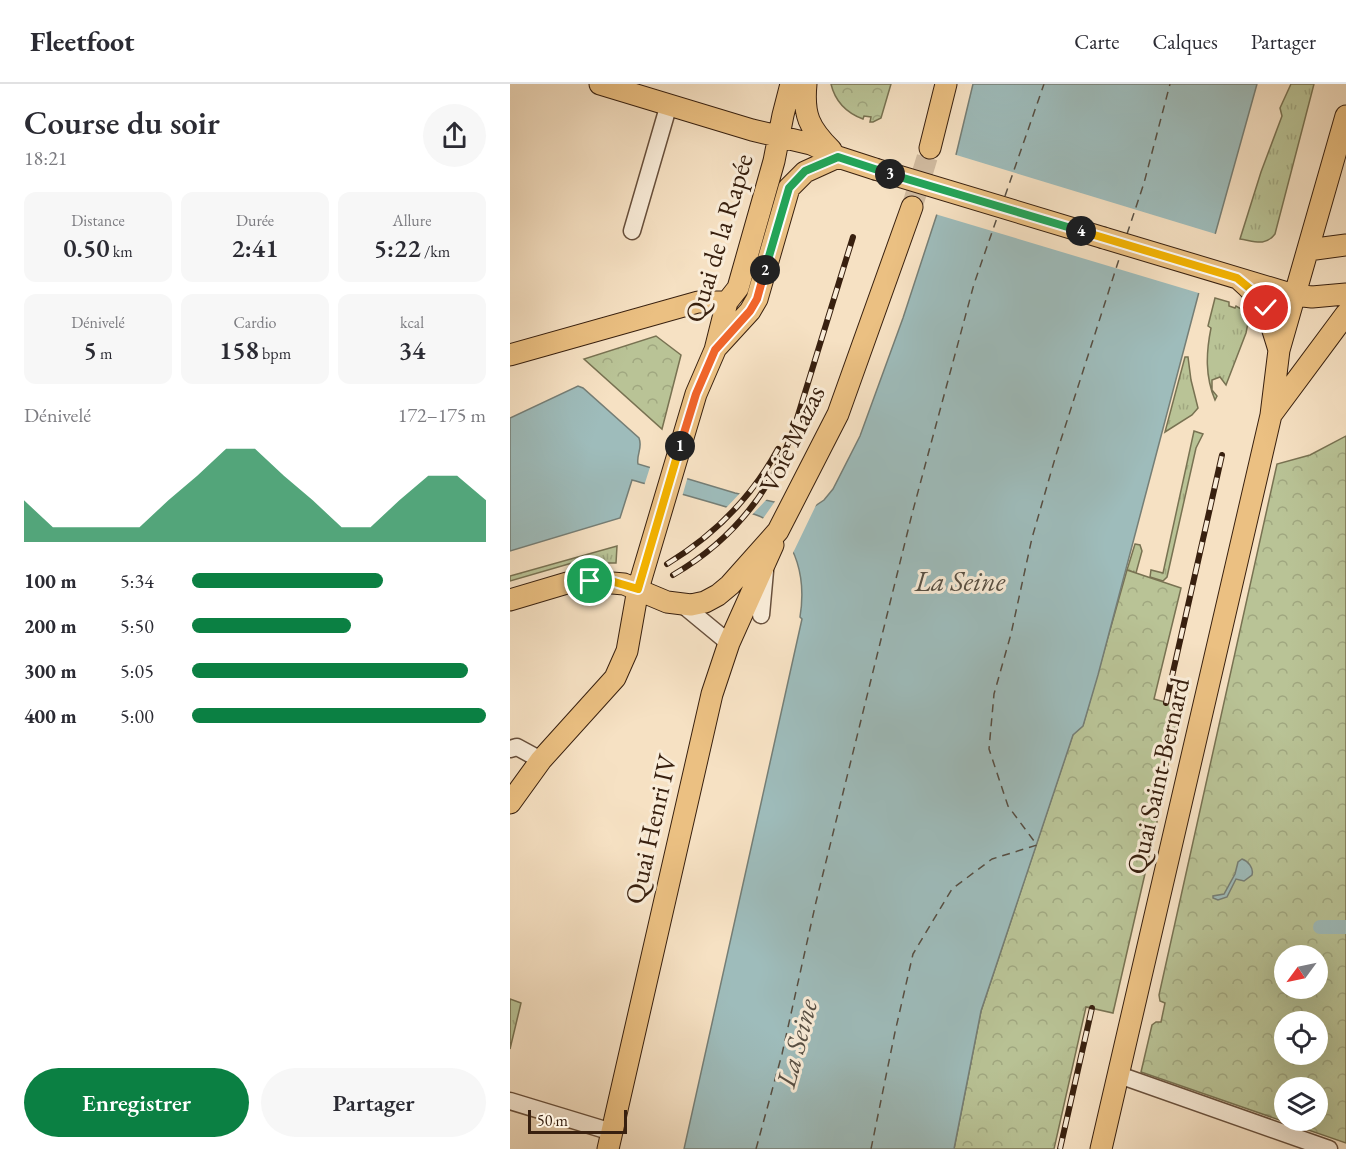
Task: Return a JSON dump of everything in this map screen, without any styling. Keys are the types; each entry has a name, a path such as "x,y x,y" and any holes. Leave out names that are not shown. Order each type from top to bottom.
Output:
{"main road":[{"path":"600,84 752,130 811,144 838,157 875,169 1294,295 1312,297 1346,294"},
{"name":"Quai de la Rapée","path":"715,350 726,302 738,288 774,161 788,139 792,84"},
{"path":"806,84 804,103 809,122 823,142 838,157"},
{"path":"930,148 945,84"},
{"name":"Quai Saint-Bernard","path":"1101,1149 1271,415 1279,350 1345,134"},
{"name":"Quai de la Rapée","path":"715,350 750,311 757,299 789,188 805,171 838,157"},
{"name":"Voie Mazas","path":"510,600 567,583 611,581 638,589 667,602 691,605 705,602 718,595 760,560 792,506 838,414 912,207"},
{"path":"1308,250 1346,245"},
{"path":"1237,278 1254,292 1264,306 1279,350"},
{"path":"510,356 692,304 705,301 726,302"},
{"name":"Quai Saint-Bernard","path":"1271,415 1346,314"},
{"path":"510,803 541,760 615,678 627,651 638,589 696,394 715,350"},
{"name":"Quai Henri IV","path":"610,1140 712,694 760,560"}],"street":[{"path":"632,231 669,104"},
{"path":"760,560 761,615"},
{"path":"683,605 729,643"},
{"path":"510,749 517,747 541,760"},
{"path":"1119,1075 1329,1149"},
{"path":"510,1101 610,1140"}],"green space":[{"path":"831,84 891,84 881,118 870,122 871,117 864,116 863,119 852,113 842,106"},
{"path":"1291,84 1314,84 1275,234 1263,242 1240,239 1282,116 1280,108"},
{"path":"1215,298 1229,302 1229,306 1235,308 1236,306 1243,310 1249,318 1246,333 1226,385 1220,377 1212,380 1212,390 1217,396 1215,400 1209,382 1207,364 1211,328 1208,326"},
{"path":"656,336 681,355 662,429 584,359"},
{"path":"1185,357 1188,357 1198,408 1192,415 1165,432"},
{"path":"1194,431 1203,434 1196,448 1167,577 1163,581 1150,577 1151,570 1163,573"},
{"path":"1346,436 1346,1143 1311,1131 1328,1131 1328,1077 1274,1077 1274,1118 1141,1072 1152,1025 1161,1022 1165,1003 1160,1001 1159,995 1277,464 1310,455"},
{"path":"1135,544 1140,545 1142,551 1136,573 1127,570"},
{"path":"617,546 616,563 572,563 510,581 510,576"},
{"path":"1127,570 1181,588 1154,699 1179,706 1161,804 1113,1013 1086,1007 1054,1149 954,1149 981,1011 1073,734 1083,725"},
{"path":"510,999 521,1003 510,1049"}],"water":[{"name":"La Seine","path":"973,84 1257,84 1083,726 1073,735 981,1011 954,1149 684,1149 802,619 800,617 802,589 797,562 785,538 761,517 632,480 620,518 510,551 510,418 578,386 639,438 638,464 735,493 792,506 815,506 824,500 833,489 860,436 903,318 955,159"},
{"path":"1242,859 1250,865 1252,875 1244,881 1236,879 1227,897 1218,900 1213,898 1213,896 1224,894 1235,874 1238,862"}],"pier":[{"path":"953,154 1219,235 1202,294 935,214"},
{"path":"651,464 688,476 682,497 644,486"},
{"path":"742,491 768,498 750,517 725,509"},
{"path":"776,500 804,504 814,504 818,501 792,555 779,536 762,520"}],"waterway":[{"path":"1320,927 1346,927"}],"ferry route":[{"path":"1005,196 1044,84"},
{"path":"1127,234 1144,183 1170,84"},
{"path":"756,1149 782,1054 816,902 912,514 974,284 998,215"},
{"path":"871,1149 913,954 952,889 992,859 1037,845 1008,806 989,749 994,694 1011,634 1032,538 1056,455 1121,253"}],"tunnel":[{"path":"912,207 930,148"}],"railway":[{"path":"673,575 695,561 732,529 763,492 775,471 795,425 853,237"},
{"path":"667,564 700,541 730,514 768,467 778,449"},
{"path":"1166,703 1222,455"},
{"path":"1060,1149 1092,1008"}],"route":[{"path":"590,581 611,581 638,589 696,394 715,350 750,311 757,299 789,188 805,171 838,157 1237,278 1254,292 1266,308"}]}
